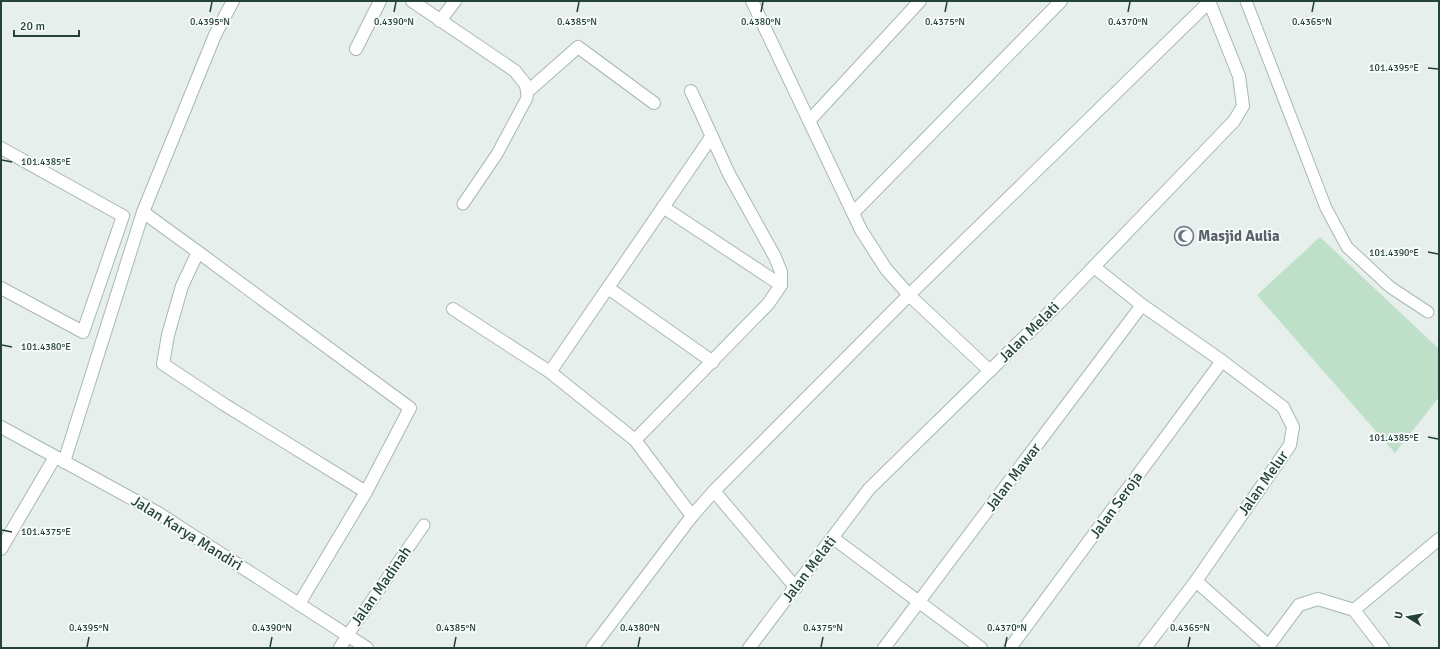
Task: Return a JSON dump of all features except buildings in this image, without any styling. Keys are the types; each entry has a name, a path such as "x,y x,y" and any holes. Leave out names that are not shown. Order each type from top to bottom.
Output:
{"street":[{"path":"1,549 59,460 143,212 215,35 233,1"},
{"path":"356,49 380,1"},
{"path":"412,1 515,71 526,85 527,92"},
{"path":"440,21 455,1"},
{"path":"752,1 861,230 886,269 909,295 990,371"},
{"path":"809,120 920,1"},
{"path":"853,213 1061,1"},
{"path":"592,648 692,516 714,491 909,295 1209,2"},
{"name":"Jalan Melati","path":"749,648 796,588 869,489 990,371 1234,121 1243,106 1239,76 1209,2"},
{"path":"527,92 578,47 654,103"},
{"path":"635,440 768,304 781,285 781,272 775,257 729,174 691,91"},
{"path":"550,372 712,136"},
{"path":"1,148 123,216 83,332 1,288"},
{"path":"663,207 781,285"},
{"path":"143,212 410,408 366,492 299,604"},
{"path":"198,252 182,286 168,335 163,364 225,406 366,492"},
{"name":"Jalan Melur","path":"1094,266 1142,305 1222,361 1283,407 1293,427 1290,445 1196,581 1145,648"},
{"path":"608,288 712,362"},
{"name":"Jalan Mawar","path":"884,648 1142,305"},
{"path":"453,309 550,372 635,440 692,516"},
{"name":"Jalan Seroja","path":"1010,648 1222,361"},
{"name":"Jalan Karya Mandiri","path":"1,427 158,513 367,648"},
{"path":"714,491 796,588"},
{"path":"833,538 981,648"},
{"path":"1354,610 1439,539"},
{"path":"1196,581 1268,647 1299,605 1318,600 1354,610 1382,648"},
{"name":"Jalan Madinah","path":"340,648 347,636"}],"lane":[{"path":"1246,1 1326,208 1347,247 1390,287 1428,312"},
{"path":"463,204 497,154 527,98 527,92"},
{"name":"Jalan Madinah","path":"347,636 424,525"}],"green space":[{"path":"1320,237 1439,349 1439,397 1395,453 1257,295"}],"place":[{"name":"Masjid Aulia","path":"1184,236"}]}
